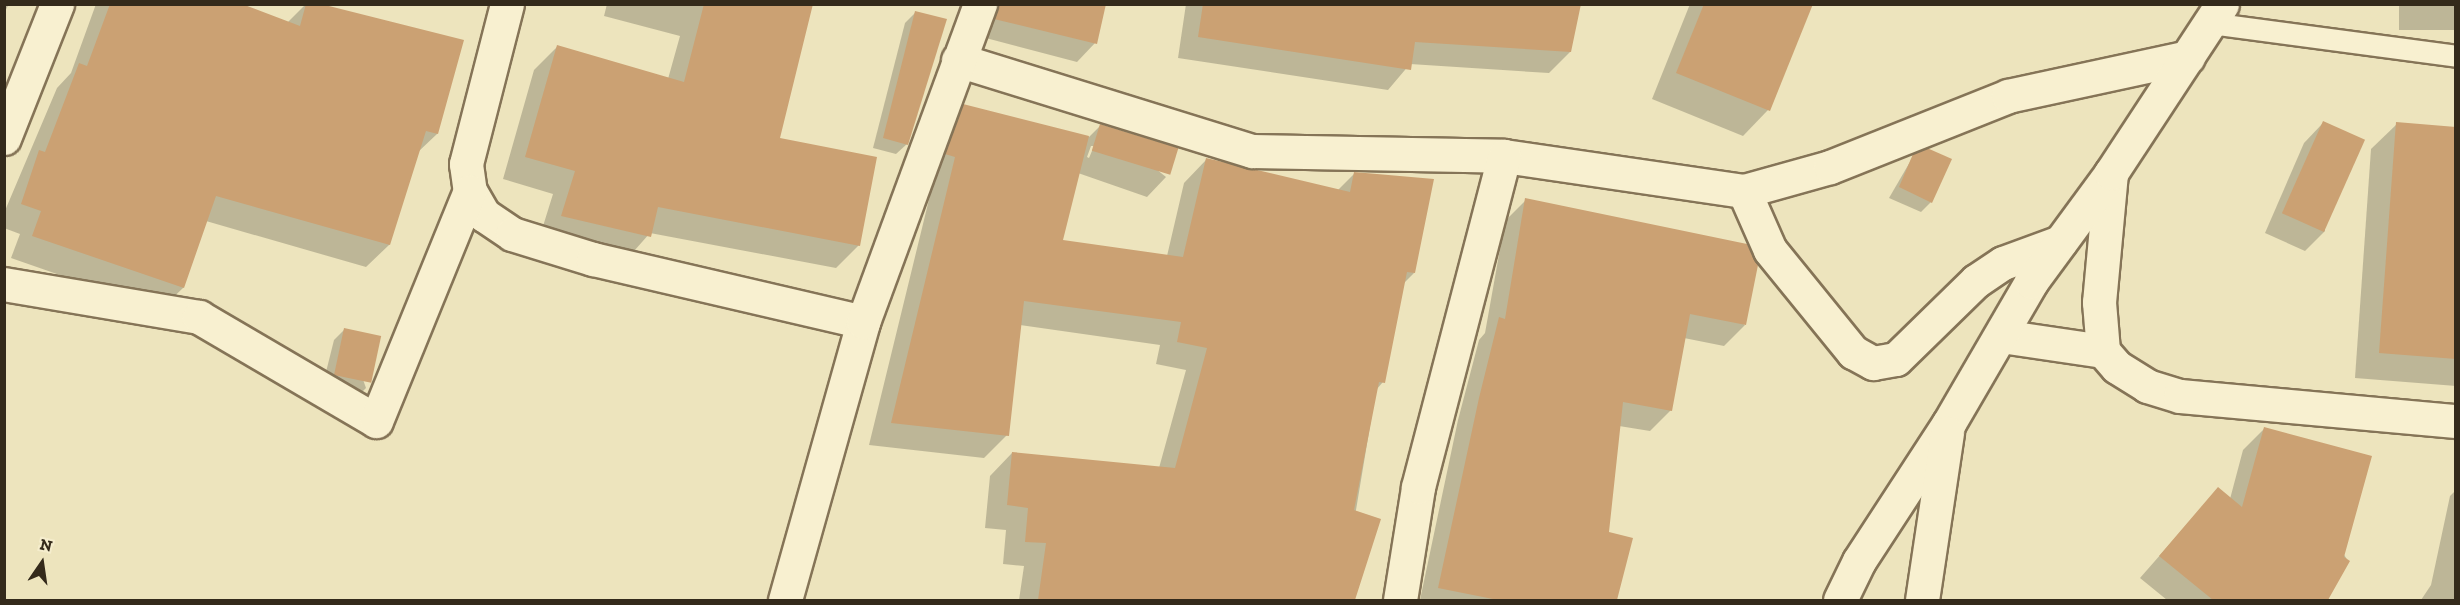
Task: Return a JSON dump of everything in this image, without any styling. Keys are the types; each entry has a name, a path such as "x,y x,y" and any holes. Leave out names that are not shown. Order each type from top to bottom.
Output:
{"street":[{"path":"4,138 57,4"},
{"path":"4,284 199,317 376,421 470,191 469,139 507,4"},
{"path":"784,600 863,322 980,4"},
{"path":"1840,600 1859,561 1949,423 2060,242 2111,173 2216,14"},
{"path":"958,60 1252,151 1504,156 1744,191 1830,167 2008,96 2188,57"},
{"path":"1400,600 1418,487 1504,156"},
{"path":"2103,351 2099,302 2111,173"},
{"path":"470,191 484,215 512,234 593,258 863,322"},
{"path":"1744,191 1770,250 1854,352 1872,363 1896,359 1985,275 2060,242"},
{"path":"2001,336 2103,351 2147,386 2180,396 2456,421"},
{"path":"1922,600 1949,423"}],"lane":[{"path":"2216,14 2456,56"}],"building":[{"path":"110,4 242,4 300,26 306,4 321,4 464,40 438,134 426,131 390,245 216,196 184,288 32,236 41,211 21,204 39,150 45,152 79,63 87,66"},
{"path":"704,4 813,4 780,138 877,157 860,246 658,207 651,237 561,216 575,171 525,157 557,45 684,82"},
{"path":"998,4 1106,4 1097,44 994,19"},
{"path":"1203,4 1581,4 1571,52 1415,42 1411,70 1198,37"},
{"path":"1704,4 1813,4 1770,111 1676,73"},
{"path":"915,11 947,19 908,145 883,138"},
{"path":"963,104 1089,136 1063,240 1183,257 1206,158 1350,192 1354,172 1434,179 1415,273 1407,272 1385,383 1379,382 1354,510 1381,519 1355,600 1038,600 1046,543 1025,542 1028,508 1007,505 1012,452 1175,468 1207,348 1177,342 1181,322 1024,301 1009,436 891,423 955,157 945,154"},
{"path":"2323,121 2365,140 2324,232 2282,213"},
{"path":"2396,122 2456,127 2456,359 2379,353"},
{"path":"1100,124 1178,148 1170,175 1092,151"},
{"path":"1927,148 1952,159 1932,203 1899,187 1913,154"},
{"path":"1525,198 1747,244 1758,265 1746,325 1690,314 1672,411 1623,402 1609,532 1633,538 1617,600 1498,600 1438,588 1499,317 1505,319"},
{"path":"344,328 381,336 371,383 334,375"},
{"path":"2264,427 2372,456 2344,557 2350,561 2328,600 2213,600 2159,556 2218,487 2242,507"}]}
